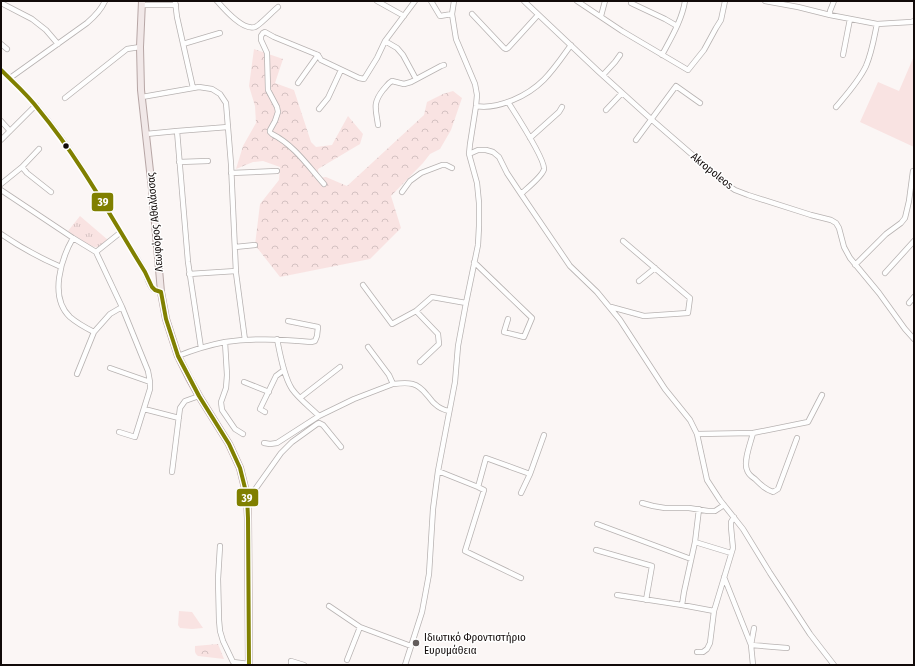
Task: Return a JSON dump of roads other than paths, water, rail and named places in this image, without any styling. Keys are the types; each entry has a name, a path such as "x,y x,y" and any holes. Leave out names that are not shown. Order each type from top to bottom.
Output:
{"main road":[{"name":"Λεωφόρος Αθαλάσσας","path":"142,3 140,47 141,90 161,292 166,319 178,356 188,378 229,444 242,474 247,496 248,518 250,665"}],"street":[{"path":"10,78 87,23 103,6 105,1"},
{"path":"217,1 239,22 250,28 255,27 278,7"},
{"path":"376,1 404,16"},
{"path":"324,184 286,143 270,132 278,112 268,90 267,53 261,40 262,33 265,32 318,55 321,60 364,79 385,40 415,1"},
{"path":"431,1 440,16 452,14"},
{"path":"405,665 422,612 429,574 433,509 438,471 455,382 458,346 478,239 479,203 477,183 469,154 477,95 475,84 456,39 452,14 454,1"},
{"name":"Akropoleos","path":"524,1 651,119 720,179 735,190 834,221 839,228 845,251 914,339"},
{"path":"577,1 622,31 688,70 704,50 721,20 725,1"},
{"path":"601,16 605,1"},
{"path":"662,55 677,26 685,1"},
{"path":"765,1 780,2 830,15 877,24 914,21"},
{"path":"830,15 834,1"},
{"path":"1,3 32,19 46,30 58,44"},
{"path":"142,3 176,3 177,17 193,88"},
{"path":"631,3 677,26"},
{"path":"472,14 506,49 538,15"},
{"path":"843,55 850,19"},
{"path":"836,107 865,68 872,50 877,24"},
{"path":"183,44 220,33"},
{"path":"385,40 397,48 403,55 416,79"},
{"path":"1,44 8,48"},
{"path":"476,106 482,107 503,104 534,90 555,68 571,46"},
{"path":"65,98 127,49 140,47"},
{"path":"298,83 318,55"},
{"path":"603,75 620,55"},
{"path":"378,126 375,107 376,102 389,82 392,81 404,84 411,82 444,65"},
{"path":"1,70 36,105 62,138 120,232 152,288 161,292"},
{"path":"319,109 328,98 341,70"},
{"path":"636,140 676,86 700,104"},
{"path":"142,97 199,87 212,89 220,94 226,103 236,271 245,340"},
{"path":"606,110 622,93"},
{"path":"508,102 541,158 544,168 542,174 520,194"},
{"path":"1,140 36,105"},
{"path":"530,138 559,112 562,107"},
{"path":"1,121 10,131"},
{"path":"146,134 228,127"},
{"path":"177,131 189,274 200,348"},
{"path":"1,184 22,167 39,149"},
{"path":"469,154 478,150 486,150 493,152 499,157 520,194 570,266 610,307 665,389 690,420 697,434 707,480 743,529 810,634 833,665"},
{"path":"179,162 208,161"},
{"path":"402,192 410,181 421,173 442,165 452,168"},
{"path":"22,167 27,173 51,192"},
{"path":"231,173 277,171"},
{"path":"855,265 886,234 901,223 905,218 913,171"},
{"path":"1,190 96,252 122,307 148,371 150,382 150,390 135,437 119,432"},
{"path":"96,252 120,232"},
{"path":"1,234 14,243 61,267"},
{"path":"73,238 61,267 59,296 63,307 70,316 82,326 94,332"},
{"path":"610,307 644,316 688,312 690,298 624,241"},
{"path":"235,247 255,245"},
{"path":"885,273 913,245"},
{"path":"474,262 532,318 524,337 504,332 508,319"},
{"path":"638,281 655,268"},
{"path":"189,274 236,271"},
{"path":"363,285 392,324 416,311 432,297 466,303"},
{"path":"909,303 914,297"},
{"path":"77,374 94,332 110,314 122,307"},
{"path":"416,311 438,334 439,344 420,362"},
{"path":"178,356 200,348 225,342 277,339 311,342 316,341 318,328 288,321"},
{"path":"277,339 284,370 292,389 319,416"},
{"path":"225,342 227,375 226,388 221,402 222,410 235,430 243,434"},
{"path":"368,347 389,375 393,384"},
{"path":"300,398 340,367"},
{"path":"110,368 150,382"},
{"path":"265,412 260,409 276,376 284,370"},
{"path":"244,382 268,392"},
{"path":"264,443 277,443 319,416 354,399 393,384 404,382 420,387 435,404 442,409 449,411"},
{"path":"697,434 753,433 808,422 822,395"},
{"path":"172,472 180,408 185,401 199,396"},
{"path":"144,409 179,418"},
{"path":"247,496 254,491 281,453 292,442 317,424 319,423 323,425 341,447"},
{"path":"753,433 746,459 747,472 762,487 773,492 778,489 797,438"},
{"path":"521,493 530,474 544,435"},
{"path":"478,487 486,458 530,474"},
{"path":"438,471 484,490 465,550 521,578"},
{"path":"642,502 665,508 716,511 724,505"},
{"path":"682,605 695,542 699,510"},
{"path":"697,652 703,652 707,649 710,643 714,612 733,548 732,522 734,517"},
{"path":"597,524 691,559"},
{"path":"695,542 731,553"},
{"path":"220,546 218,614 220,631 233,662 250,665"},
{"path":"596,550 652,566 646,600"},
{"path":"724,577 751,645"},
{"path":"617,595 682,605 714,612"},
{"path":"329,606 360,627 411,646"},
{"path":"347,660 360,627"},
{"path":"753,665 751,645 754,628"},
{"path":"751,645 787,648"},
{"path":"291,665 291,661 304,665"}],"place":[{"name":"Ιδιωτικό Φροντιστήριο Ευρυμάθεια","path":"416,643"}]}
